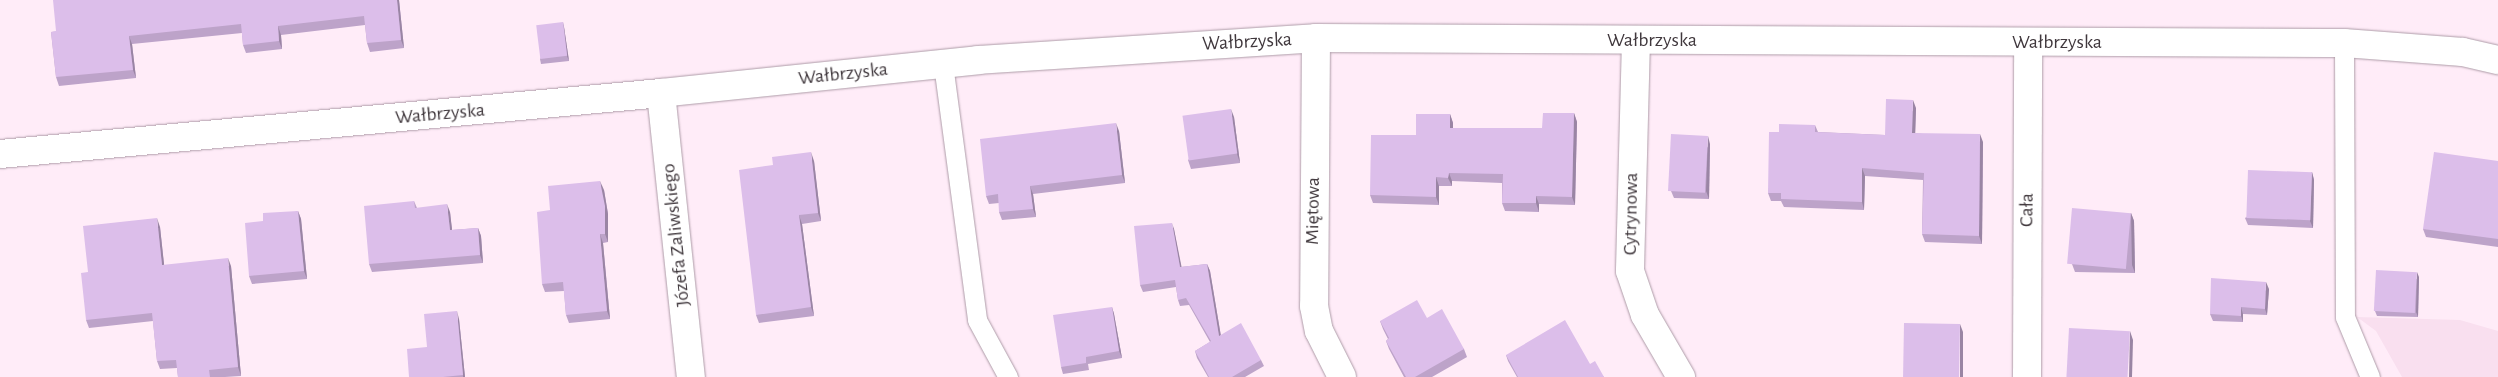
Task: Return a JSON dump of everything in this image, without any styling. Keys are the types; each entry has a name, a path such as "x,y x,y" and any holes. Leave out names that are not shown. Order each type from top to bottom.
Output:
{"street":[{"name":"Wałbrzyska","path":"0,154 661,93 943,64 1145,47 1316,38 2344,43 2463,52 2498,60"},
{"name":"Miętowa","path":"1316,38 1314,306 1319,331 1342,377"},
{"name":"Cytrynowa","path":"1636,40 1630,271 1645,315 1681,377"},
{"name":"Cała","path":"2027,377 2028,42"},
{"name":"Józefa Zaliwskiego","path":"661,93 691,377"}],"lane":[{"path":"2344,43 2345,317 2370,377"},
{"path":"943,64 978,320 1008,377"}],"shaded area":[{"path":"2357,317 2460,320 2498,331 2498,377 2402,377 2376,331"}],"building":[{"path":"53,0 397,0 401,40 367,43 364,16 278,26 279,41 243,45 241,24 129,36 133,70 56,77 51,32 56,31"},
{"path":"563,22 567,56 540,59 536,25"},
{"path":"1886,99 1913,100 1912,133 1980,134 1979,236 1922,234 1924,173 1862,168 1862,202 1781,199 1781,193 1768,193 1769,132 1779,132 1779,124 1815,125 1815,132 1885,135"},
{"path":"1231,109 1237,154 1189,160 1182,116"},
{"path":"1543,113 1574,113 1572,197 1536,196 1536,203 1502,203 1503,174 1449,173 1448,178 1436,177 1436,197 1370,195 1371,135 1416,135 1416,114 1450,114 1450,128 1542,128"},
{"path":"1116,123 1122,175 1030,186 1033,209 999,212 998,194 986,196 980,139"},
{"path":"1671,134 1708,136 1705,193 1668,191"},
{"path":"811,152 818,213 799,215 811,307 756,315 739,170 773,165 772,157"},
{"path":"2434,152 2498,161 2498,239 2423,229"},
{"path":"2248,170 2312,172 2310,220 2246,218"},
{"path":"600,181 605,206 605,234 600,234 607,311 566,315 563,282 542,284 537,212 550,210 548,186"},
{"path":"414,201 415,208 447,204 450,230 478,228 480,255 369,264 364,206"},
{"path":"2072,208 2131,213 2126,269 2067,264"},
{"path":"298,211 304,271 249,276 245,223 263,221 263,213"},
{"path":"157,218 162,265 228,258 238,367 209,370 210,377 178,377 176,360 157,361 152,313 86,320 81,273 88,272 83,226"},
{"path":"1172,223 1180,267 1207,264 1219,336 1241,323 1261,360 1232,377 1209,377 1195,351 1211,341 1186,298 1178,300 1175,280 1140,285 1134,226"},
{"path":"2376,270 2417,272 2415,313 2374,311"},
{"path":"2211,278 2266,282 2265,309 2241,307 2241,316 2210,314"},
{"path":"1417,300 1427,318 1442,309 1464,349 1415,377 1406,377 1386,341 1389,338 1380,321"},
{"path":"1112,307 1119,351 1086,357 1086,363 1061,367 1053,315"},
{"path":"457,311 463,375 409,377 407,349 427,347 424,314"},
{"path":"1565,320 1590,364 1595,361 1604,377 1518,377 1506,355"},
{"path":"1904,323 1960,324 1959,377 1903,377"},
{"path":"2069,328 2130,331 2128,377 2066,377"}]}
